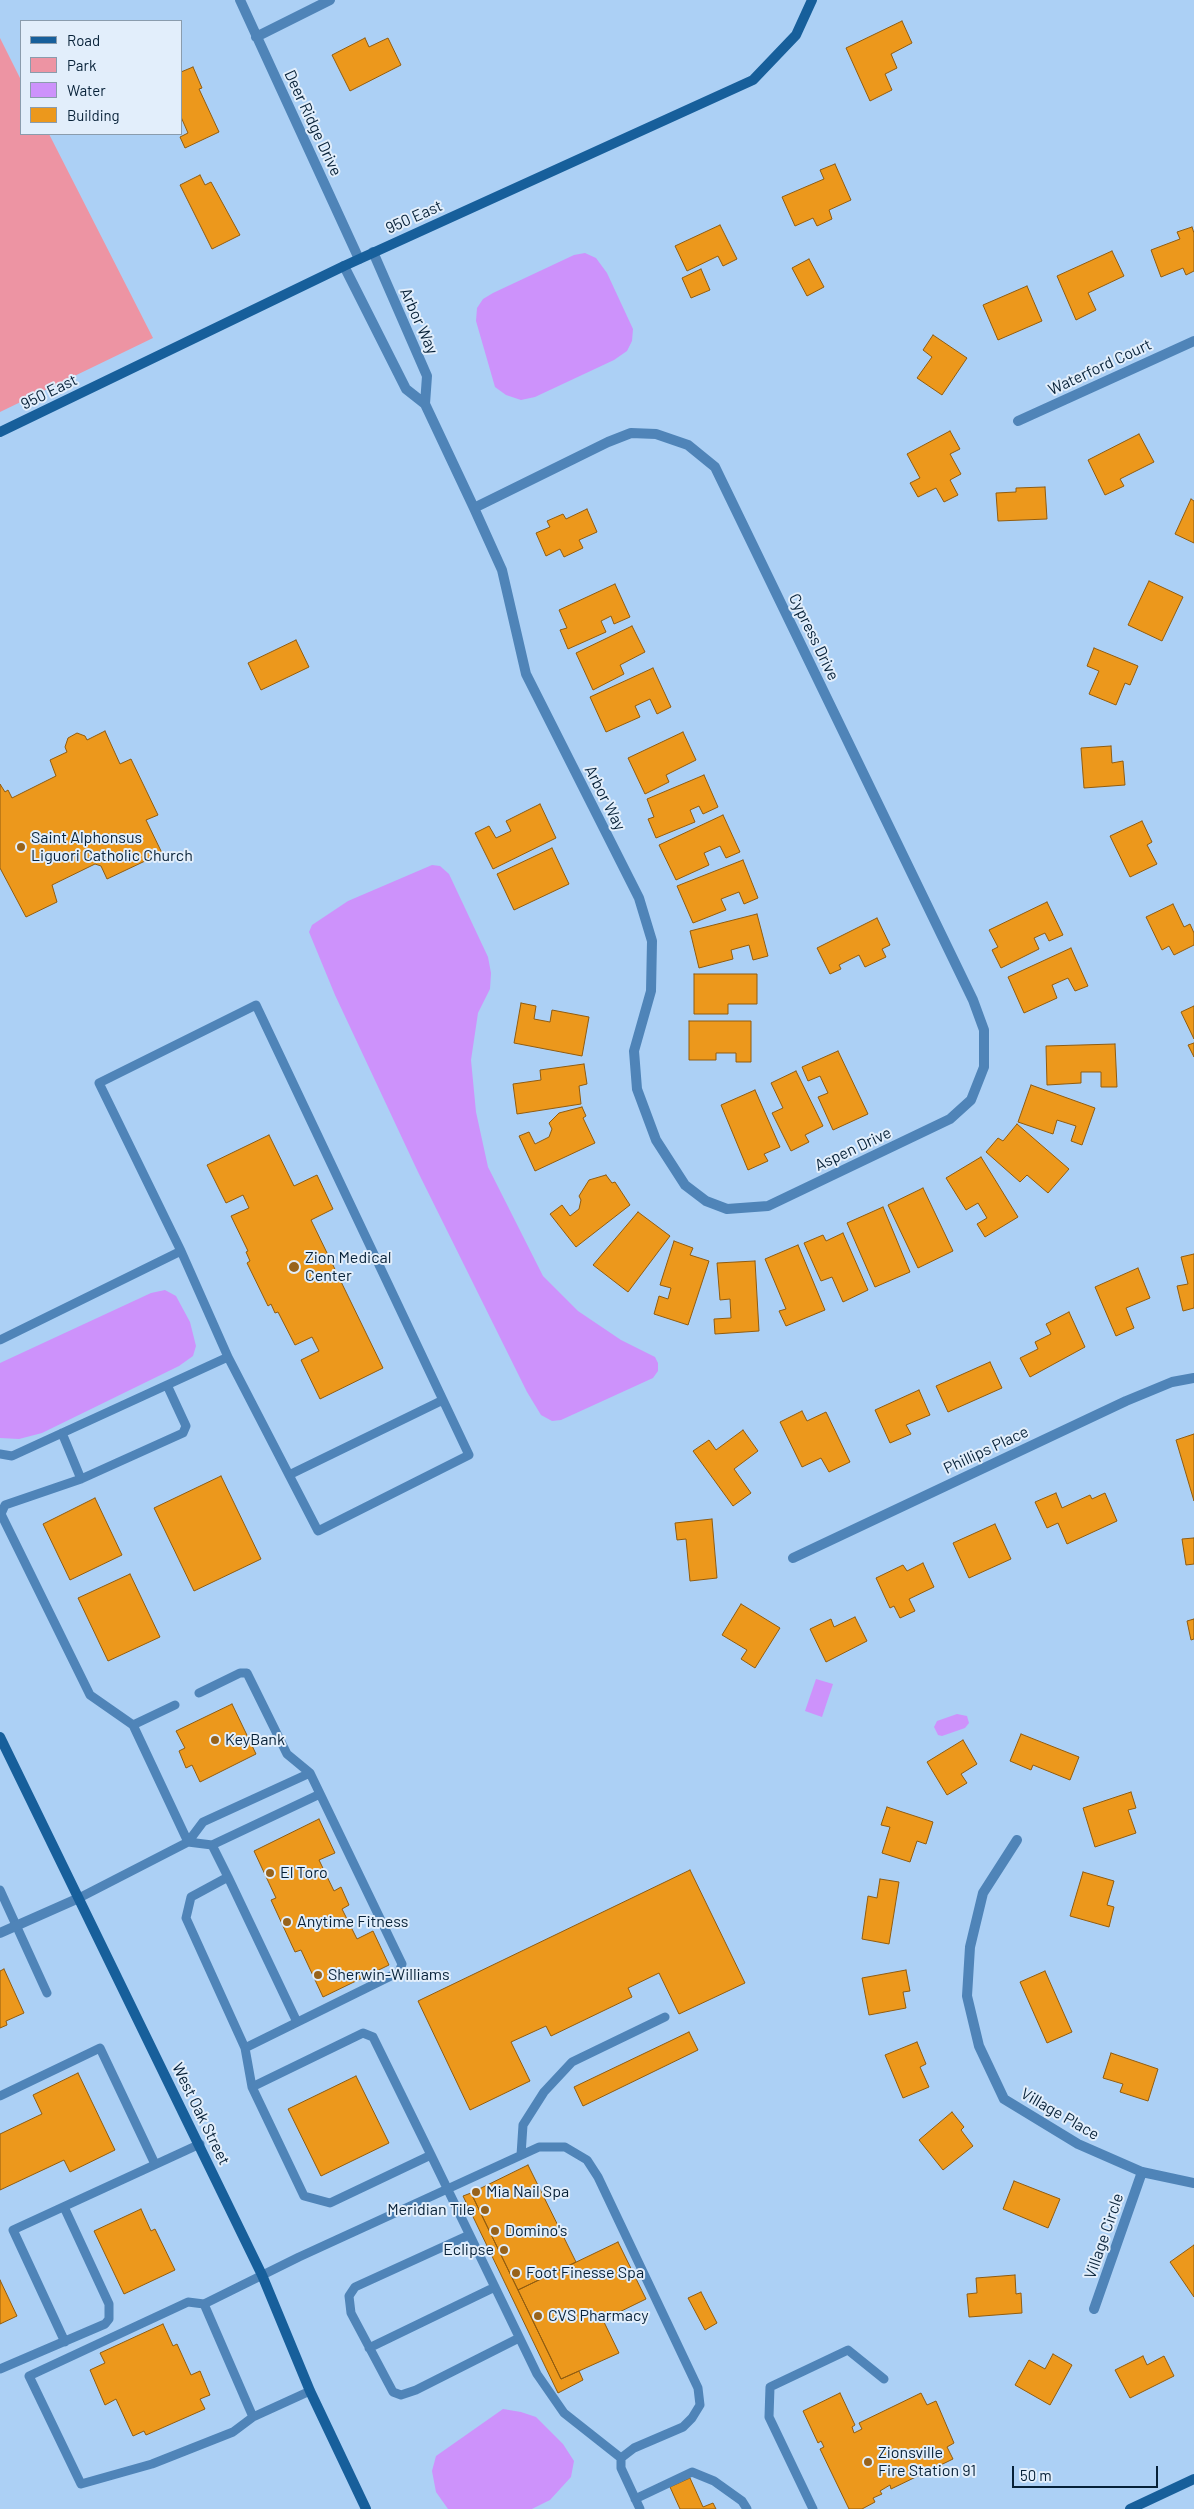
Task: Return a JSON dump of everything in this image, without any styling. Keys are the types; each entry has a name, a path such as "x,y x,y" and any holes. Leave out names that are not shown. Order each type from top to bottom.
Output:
{"street":[{"name":"Deer Ridge Drive","path":"240,0 359,259"},
{"path":"256,37 330,0"},
{"name":"950 East","path":"0,432 373,252 753,80 796,35 812,0"},
{"name":"Arbor Way","path":"373,252 427,376 425,404"},
{"name":"Arbor Way","path":"344,266 406,389 425,404 474,508 502,570 526,674 639,898 652,940 651,990 634,1051 637,1089 656,1140 685,1185 706,1201"},
{"name":"Waterford Court","path":"1018,421 1194,341"},
{"name":"Cypress Drive","path":"474,508 608,442 631,433 656,434 688,445 716,467 973,1000 984,1030 984,1067"},
{"name":"Aspen Drive","path":"706,1201 727,1209 768,1206 950,1119 971,1100 984,1067"},
{"name":"Phillips Place","path":"792,1558 1126,1401 1172,1382 1194,1378"},
{"name":"West Oak Street","path":"0,1737 200,2144 262,2275 310,2391 366,2509"},
{"name":"Village Place","path":"1017,1840 983,1893 970,1946 967,1996 979,2046 1004,2098 1078,2144 1142,2172 1194,2183"},
{"path":"0,1933 78,1898"},
{"name":"Village Circle","path":"1094,2309 1142,2172"},
{"path":"1130,2509 1194,2479"}],"lane":[{"path":"256,1005 469,1455 318,1531 228,1357 181,1252 99,1083 256,1005"},
{"path":"0,1340 181,1252"},
{"path":"0,1454 12,1456 228,1357"},
{"path":"167,1385 186,1426 183,1433 81,1478 5,1505 1,1514 90,1695 133,1725 188,1842"},
{"path":"289,1475 443,1400"},
{"path":"62,1434 81,1478"},
{"path":"199,1693 240,1673 247,1673 287,1754 310,1773 402,1964 399,1972 245,2048"},
{"path":"133,1725 175,1705"},
{"path":"78,1898 188,1842 203,1822 310,1773"},
{"path":"188,1842 212,1845 320,1794"},
{"path":"212,1845 297,2022"},
{"path":"228,1877 191,1897 186,1918 245,2048 252,2086 304,2196 330,2203 431,2155"},
{"path":"0,1890 47,1993"},
{"path":"521,2156 524,2125 544,2092 572,2062 665,2017"},
{"path":"252,2086 363,2034 373,2037 537,2374 564,2413 621,2458"},
{"path":"0,2096 100,2048 155,2164"},
{"path":"65,2342 13,2230 200,2144"},
{"path":"310,2391 253,2417 233,2432 152,2464 81,2484 29,2376 188,2302 204,2304 262,2275 539,2147 565,2147 587,2160 598,2176 698,2388 700,2405 692,2418 683,2427 634,2448 621,2458"},
{"path":"0,2369 105,2324 110,2313 109,2304 64,2207"},
{"path":"469,2235 355,2287 349,2296 351,2312 393,2392 401,2395 416,2390 520,2338"},
{"path":"369,2348 495,2287"},
{"path":"204,2304 253,2417"},
{"path":"813,2509 769,2417 770,2387 848,2350 884,2379"},
{"path":"621,2458 621,2468 640,2509"},
{"path":"636,2499 692,2472 714,2481 742,2501 747,2509"}],"green space":[{"path":"0,38 20,78 20,135 50,135 153,338 0,412"}],"water":[{"path":"585,253 596,258 607,273 633,329 632,341 627,351 614,360 535,397 521,400 506,395 495,387 476,321 477,308 483,299 493,293 574,255"},
{"path":"432,865 440,866 449,874 488,957 491,973 490,989 478,1013 471,1060 476,1112 488,1167 543,1276 578,1311 621,1340 655,1357 658,1363 658,1371 653,1378 561,1420 552,1421 541,1415 527,1392 418,1172 335,995 309,932 312,925 348,901"},
{"path":"165,1290 176,1296 190,1322 196,1346 193,1356 179,1366 42,1433 19,1439 0,1438 0,1363 151,1293"},
{"path":"816,1679 833,1684 822,1717 805,1711"},
{"path":"957,1714 967,1716 969,1723 965,1728 942,1736 938,1735 934,1727 937,1721"},
{"path":"503,2409 536,2417 563,2444 574,2461 571,2477 550,2500 532,2509 448,2509 436,2492 432,2471 436,2456"}],"building":[{"path":"902,21 912,43 891,54 897,68 885,74 892,90 870,101 846,48"},
{"path":"365,38 369,47 388,38 401,65 350,91 332,55"},
{"path":"193,67 202,88 199,89 219,132 185,148 180,137 188,133 182,119 182,72"},
{"path":"835,164 851,200 829,210 832,219 817,226 813,218 795,226 782,197 824,179 820,170"},
{"path":"200,175 205,185 211,182 240,235 212,249 180,185"},
{"path":"720,225 737,259 723,266 718,256 687,271 675,246"},
{"path":"1192,227 1194,233 1194,271 1186,275 1183,268 1161,277 1151,250 1180,239 1177,232"},
{"path":"1112,251 1124,276 1088,293 1096,310 1076,320 1057,276"},
{"path":"809,259 824,287 807,296 792,268"},
{"path":"701,269 710,290 691,298 682,278"},
{"path":"1027,286 1042,321 998,340 983,305"},
{"path":"933,335 967,358 942,395 917,378 932,357 923,350"},
{"path":"950,431 960,449 950,454 961,474 950,480 958,495 944,502 936,488 918,497 910,483 920,478 907,454"},
{"path":"1139,434 1154,462 1120,479 1124,486 1105,495 1088,460"},
{"path":"1045,487 1047,519 998,521 996,493 1016,492 1016,488"},
{"path":"1191,499 1194,501 1194,543 1175,534"},
{"path":"587,509 597,532 579,540 583,548 564,557 560,549 546,556 536,533 550,527 547,521 563,514 566,519"},
{"path":"1149,581 1183,597 1162,641 1128,625"},
{"path":"615,584 630,617 614,624 611,616 601,621 606,632 568,649 560,630 567,628 559,610"},
{"path":"632,626 645,652 620,665 624,674 593,690 576,653"},
{"path":"296,640 309,667 261,690 248,663"},
{"path":"1094,648 1138,666 1130,685 1125,683 1116,705 1089,694 1099,671 1087,666"},
{"path":"653,668 671,707 657,714 650,699 635,706 640,717 606,732 590,697"},
{"path":"105,731 120,764 131,759 158,815 146,820 162,853 107,879 101,866 95,864 52,885 57,902 26,917 0,868 0,784 5,792 8,790 12,798 56,776 50,760 67,752 65,747 68,738 77,733 85,736 87,740"},
{"path":"683,732 696,760 666,775 669,782 645,794 628,758"},
{"path":"1111,746 1112,763 1123,761 1125,785 1084,788 1081,748"},
{"path":"704,775 718,807 703,814 699,806 690,810 695,822 656,838 648,819 654,817 647,799"},
{"path":"540,804 556,838 493,869 475,833 489,826 496,838 511,831 506,821"},
{"path":"723,815 740,852 726,858 720,846 704,853 709,865 676,880 659,845"},
{"path":"1142,821 1152,842 1147,845 1157,864 1130,877 1110,836"},
{"path":"552,848 569,884 514,910 497,874"},
{"path":"743,860 758,898 744,904 739,892 721,899 726,910 693,923 677,886"},
{"path":"1047,902 1063,935 1049,941 1045,933 1034,938 1039,949 1001,968 992,950 998,947 989,930"},
{"path":"1173,904 1184,927 1190,924 1194,933 1194,945 1174,955 1169,946 1162,950 1146,917"},
{"path":"757,914 768,956 753,960 749,945 731,950 733,959 699,968 690,931"},
{"path":"877,918 890,945 882,949 886,957 865,967 859,955 839,965 841,969 830,974 817,948"},
{"path":"1071,948 1088,986 1075,991 1068,978 1052,985 1057,998 1024,1013 1008,977"},
{"path":"694,974 757,974 757,1004 728,1004 728,1014 694,1014"},
{"path":"521,1003 536,1006 534,1019 550,1022 552,1010 589,1017 582,1056 514,1043"},
{"path":"1194,1006 1194,1039 1181,1012"},
{"path":"689,1021 751,1021 751,1062 736,1062 736,1053 716,1053 716,1060 689,1060"},
{"path":"1194,1043 1194,1057 1188,1045"},
{"path":"1115,1044 1117,1087 1101,1087 1101,1072 1081,1072 1081,1083 1047,1085 1046,1046"},
{"path":"838,1051 868,1114 833,1130 818,1097 828,1093 820,1076 808,1081 802,1067"},
{"path":"584,1064 587,1084 579,1086 581,1104 517,1114 513,1084 541,1080 540,1070"},
{"path":"796,1071 823,1126 805,1135 809,1142 791,1151 772,1113 783,1108 771,1083"},
{"path":"1031,1085 1095,1108 1082,1145 1071,1141 1076,1126 1057,1120 1053,1134 1018,1122"},
{"path":"755,1090 780,1147 764,1154 768,1161 748,1170 721,1105"},
{"path":"582,1107 586,1116 583,1118 595,1143 535,1171 519,1136 529,1132 535,1144 549,1137 552,1129 549,1123 559,1113"},
{"path":"1017,1124 1069,1169 1048,1193 1027,1175 1020,1182 986,1152 998,1138 1003,1141"},
{"path":"269,1135 294,1186 317,1175 333,1209 311,1220 383,1368 320,1399 301,1360 319,1351 312,1337 295,1345 278,1312 275,1313 271,1304 268,1306 247,1263 250,1261 246,1252 248,1251 231,1216 249,1208 243,1195 226,1203 207,1165"},
{"path":"981,1157 1018,1217 985,1237 977,1224 987,1218 978,1203 966,1210 946,1178"},
{"path":"606,1175 612,1183 615,1182 630,1205 576,1247 550,1214 562,1205 570,1216 579,1209 581,1200 579,1196 589,1180"},
{"path":"923,1188 953,1251 918,1268 888,1205"},
{"path":"883,1207 910,1272 875,1287 847,1223"},
{"path":"638,1212 670,1236 628,1292 593,1265"},
{"path":"843,1233 868,1290 843,1302 832,1277 821,1281 804,1243 823,1235 826,1241"},
{"path":"674,1241 693,1248 690,1255 709,1261 688,1325 654,1314 659,1296 668,1299 671,1288 660,1285"},
{"path":"798,1245 825,1310 786,1326 779,1311 786,1309 765,1259"},
{"path":"1194,1254 1194,1308 1183,1311 1177,1286 1188,1284 1181,1257"},
{"path":"755,1261 759,1331 715,1334 714,1319 731,1318 730,1299 720,1300 717,1263"},
{"path":"1138,1268 1150,1298 1126,1308 1134,1328 1116,1336 1095,1287"},
{"path":"1069,1312 1085,1347 1030,1377 1020,1358 1038,1349 1035,1342 1051,1334 1046,1324"},
{"path":"990,1362 1002,1388 948,1412 936,1386"},
{"path":"919,1390 930,1415 906,1425 911,1434 890,1443 875,1410"},
{"path":"802,1411 807,1421 826,1412 850,1462 829,1472 821,1458 802,1467 780,1422"},
{"path":"743,1430 758,1451 734,1469 751,1493 733,1506 693,1451 709,1440 716,1450"},
{"path":"1194,1434 1194,1501 1176,1440"},
{"path":"221,1476 261,1559 194,1591 154,1508"},
{"path":"1056,1493 1062,1508 1090,1495 1092,1499 1105,1493 1117,1521 1067,1544 1058,1523 1047,1528 1035,1502"},
{"path":"95,1498 122,1555 70,1580 43,1524"},
{"path":"712,1519 717,1578 690,1581 686,1539 677,1540 675,1523"},
{"path":"995,1524 1011,1559 969,1578 953,1543"},
{"path":"1194,1538 1194,1564 1186,1565 1182,1539"},
{"path":"923,1563 934,1587 909,1599 915,1611 900,1618 894,1606 890,1608 876,1578 903,1565 907,1571"},
{"path":"130,1574 160,1637 108,1661 78,1598"},
{"path":"741,1604 780,1628 755,1668 741,1659 747,1650 722,1635"},
{"path":"855,1617 867,1641 826,1662 810,1629 831,1619 834,1627"},
{"path":"1194,1619 1194,1639 1191,1640 1187,1621"},
{"name":"KeyBank","path":"232,1704 256,1754 200,1782 192,1765 186,1768 179,1751 185,1748 176,1731"},
{"path":"1021,1734 1079,1757 1070,1780 1033,1765 1031,1770 1010,1761"},
{"path":"963,1740 977,1764 961,1774 967,1783 947,1795 927,1762"},
{"path":"1131,1792 1136,1808 1128,1810 1136,1833 1095,1847 1083,1808"},
{"path":"887,1807 933,1822 926,1844 917,1841 910,1862 882,1853 890,1827 881,1825"},
{"path":"319,1819 335,1853 319,1860 334,1891 341,1887 349,1905 342,1909 357,1939 373,1931 389,1965 323,1997 301,1950 295,1952 271,1900 276,1898 254,1851"},
{"path":"690,1870 745,1983 679,2014 659,1973 628,1988 632,1997 551,2036 546,2026 511,2042 530,2081 470,2110 418,2001"},
{"path":"1083,1872 1114,1881 1107,1905 1114,1907 1109,1927 1070,1916"},
{"path":"880,1879 899,1882 889,1944 862,1939 868,1896 877,1898"},
{"path":"4,1969 24,2013 6,2021 7,2025 0,2028 0,1971"},
{"path":"906,1970 910,1991 903,1992 906,2008 869,2015 862,1978"},
{"path":"1045,1971 1072,2032 1047,2043 1020,1982"},
{"path":"689,2032 698,2050 583,2106 574,2087"},
{"path":"917,2042 926,2064 920,2067 929,2087 903,2098 885,2055"},
{"path":"1111,2053 1158,2069 1148,2101 1120,2092 1123,2084 1103,2078"},
{"path":"78,2073 115,2150 70,2172 64,2160 0,2190 0,2134 42,2114 33,2095"},
{"path":"356,2076 389,2143 321,2176 288,2109"},
{"path":"952,2112 964,2127 961,2130 973,2146 943,2170 919,2140"},
{"path":"528,2165 576,2262 518,2290 471,2193"},
{"path":"1014,2181 1060,2199 1048,2228 1003,2209"},
{"path":"471,2193 561,2379 579,2371 583,2380 558,2393 463,2196"},
{"path":"141,2209 151,2231 155,2229 175,2270 124,2294 94,2231"},
{"path":"618,2242 646,2299 603,2320 619,2353 561,2379 518,2290"},
{"path":"1194,2245 1194,2297 1170,2262"},
{"path":"1015,2275 1016,2294 1021,2293 1022,2313 969,2317 967,2294 977,2293 976,2278"},
{"path":"0,2280 17,2316 0,2324"},
{"path":"701,2292 717,2323 705,2330 688,2298"},
{"path":"163,2324 173,2346 177,2344 191,2375 200,2371 210,2395 200,2399 205,2409 146,2435 144,2431 133,2436 116,2399 105,2405 90,2370 105,2363 100,2353"},
{"path":"1053,2354 1072,2365 1050,2405 1015,2385 1029,2360 1045,2369"},
{"path":"1143,2356 1147,2365 1164,2356 1174,2376 1130,2398 1115,2370"},
{"name":"Zionsville Fire Station 91","path":"840,2393 855,2425 852,2427 854,2433 862,2429 859,2423 921,2393 927,2405 936,2401 954,2443 947,2447 953,2459 891,2489 890,2485 880,2491 882,2494 873,2498 875,2502 862,2509 849,2509 820,2449 824,2447 821,2441 818,2443 803,2411"},
{"path":"690,2478 703,2507 713,2503 716,2509 680,2509 670,2487"}],"place":[{"name":"Saint Alphonsus Liguori Catholic Church","path":"21,847"},
{"name":"Zion Medical Center","path":"294,1267"},
{"name":"KeyBank","path":"215,1740"},
{"name":"El Toro","path":"270,1873"},
{"name":"Anytime Fitness","path":"287,1922"},
{"name":"Sherwin-Williams","path":"318,1975"},
{"name":"Mia Nail Spa","path":"476,2192"},
{"name":"Meridian Tile","path":"485,2210"},
{"name":"Domino's","path":"495,2231"},
{"name":"Eclipse","path":"504,2250"},
{"name":"Foot Finesse Spa","path":"516,2273"},
{"name":"CVS Pharmacy","path":"538,2316"},
{"name":"Zionsville Fire Station 91","path":"868,2462"}]}
